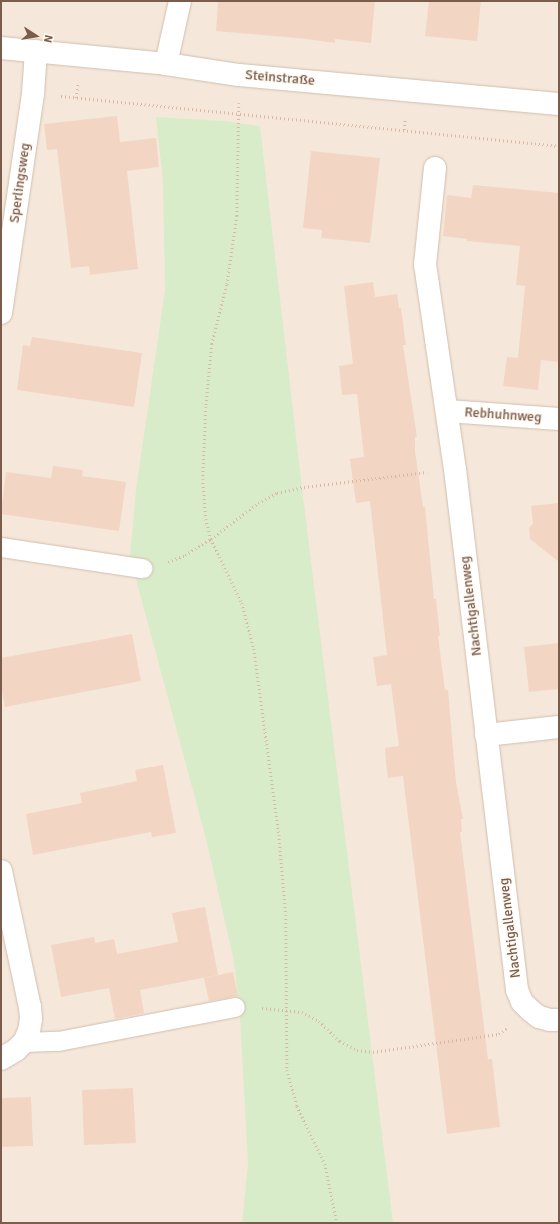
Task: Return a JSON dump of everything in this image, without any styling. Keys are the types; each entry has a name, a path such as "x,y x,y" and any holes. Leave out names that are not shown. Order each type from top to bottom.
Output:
{"street":[{"path":"166,64 180,1"},
{"name":"Steinstraße","path":"1,48 166,64 239,75 559,104"},
{"name":"Sperlingsweg","path":"1,314 33,94 36,51"},
{"name":"Nachtigallenweg","path":"435,168 425,264 455,469 517,990 522,1002 530,1010 539,1016 550,1020 559,1020"},
{"name":"Rebhuhnweg","path":"447,411 559,419"},
{"path":"486,735 559,727"},
{"path":"1,871 30,1007 29,1031 24,1042 16,1050 1,1059"}],"lane":[{"path":"1,547 142,568"},
{"path":"24,1042 58,1041 235,1007"}],"path":[{"path":"239,75 237,216 227,284 212,344 206,407 203,479 206,519 211,539 242,603 254,649 279,835 285,908 287,1070 297,1106 325,1164 337,1223"},
{"path":"33,94 559,146"},
{"path":"142,568 164,564 185,555 211,539 258,503 277,493 304,488 455,469"},
{"path":"235,1007 302,1012 319,1021 340,1041 357,1050 373,1052 499,1034 530,1010"}],"shaded area":[{"path":"1,1 559,1 559,1223 1,1223"}],"green space":[{"path":"156,117 223,121 260,126 301,480 393,1223 242,1223 248,1164 240,1017 234,961 206,839 130,557 136,490 165,290 163,182"}],"building":[{"path":"218,1 375,1 371,43 335,39 335,43 216,31"},
{"path":"429,1 481,1 477,41 425,36"},
{"path":"117,116 120,142 156,138 159,167 127,171 138,269 90,275 89,266 71,268 57,149 47,150 44,124"},
{"path":"311,151 380,158 370,243 321,238 322,230 303,228"},
{"path":"473,185 559,193 559,362 541,360 538,390 503,386 507,357 518,358 525,286 516,285 520,246 467,241 467,239 443,236 447,195 471,198"},
{"path":"373,282 375,297 397,294 399,308 401,308 406,345 403,345 417,437 415,437 415,451 423,507 425,507 434,599 436,599 440,636 438,636 445,690 448,690 456,782 463,819 461,819 462,832 460,832 488,1059 492,1059 500,1127 447,1134 403,776 388,778 386,763 385,748 399,746 391,684 377,686 373,657 387,655 370,501 356,503 350,459 364,457 357,394 342,395 339,366 353,364 344,286"},
{"path":"32,337 142,353 134,407 17,390 23,345 30,346"},
{"path":"53,466 83,470 82,476 126,482 119,531 1,514 6,472 51,478"},
{"path":"559,503 559,562 530,539 529,528 533,523 531,506"},
{"path":"132,634 141,681 5,707 1,686 1,658"},
{"path":"559,643 559,689 529,692 524,647"},
{"path":"163,765 176,833 152,837 151,832 33,855 26,814 82,803 80,793 137,781 135,770"},
{"path":"205,907 218,975 140,990 144,1013 115,1019 109,988 61,997 51,945 94,937 95,943 114,939 117,954 178,942 172,913"},
{"path":"233,972 238,996 209,1001 204,978"},
{"path":"133,1088 136,1143 84,1145 82,1090"},
{"path":"31,1097 33,1146 1,1147 1,1098"}]}
